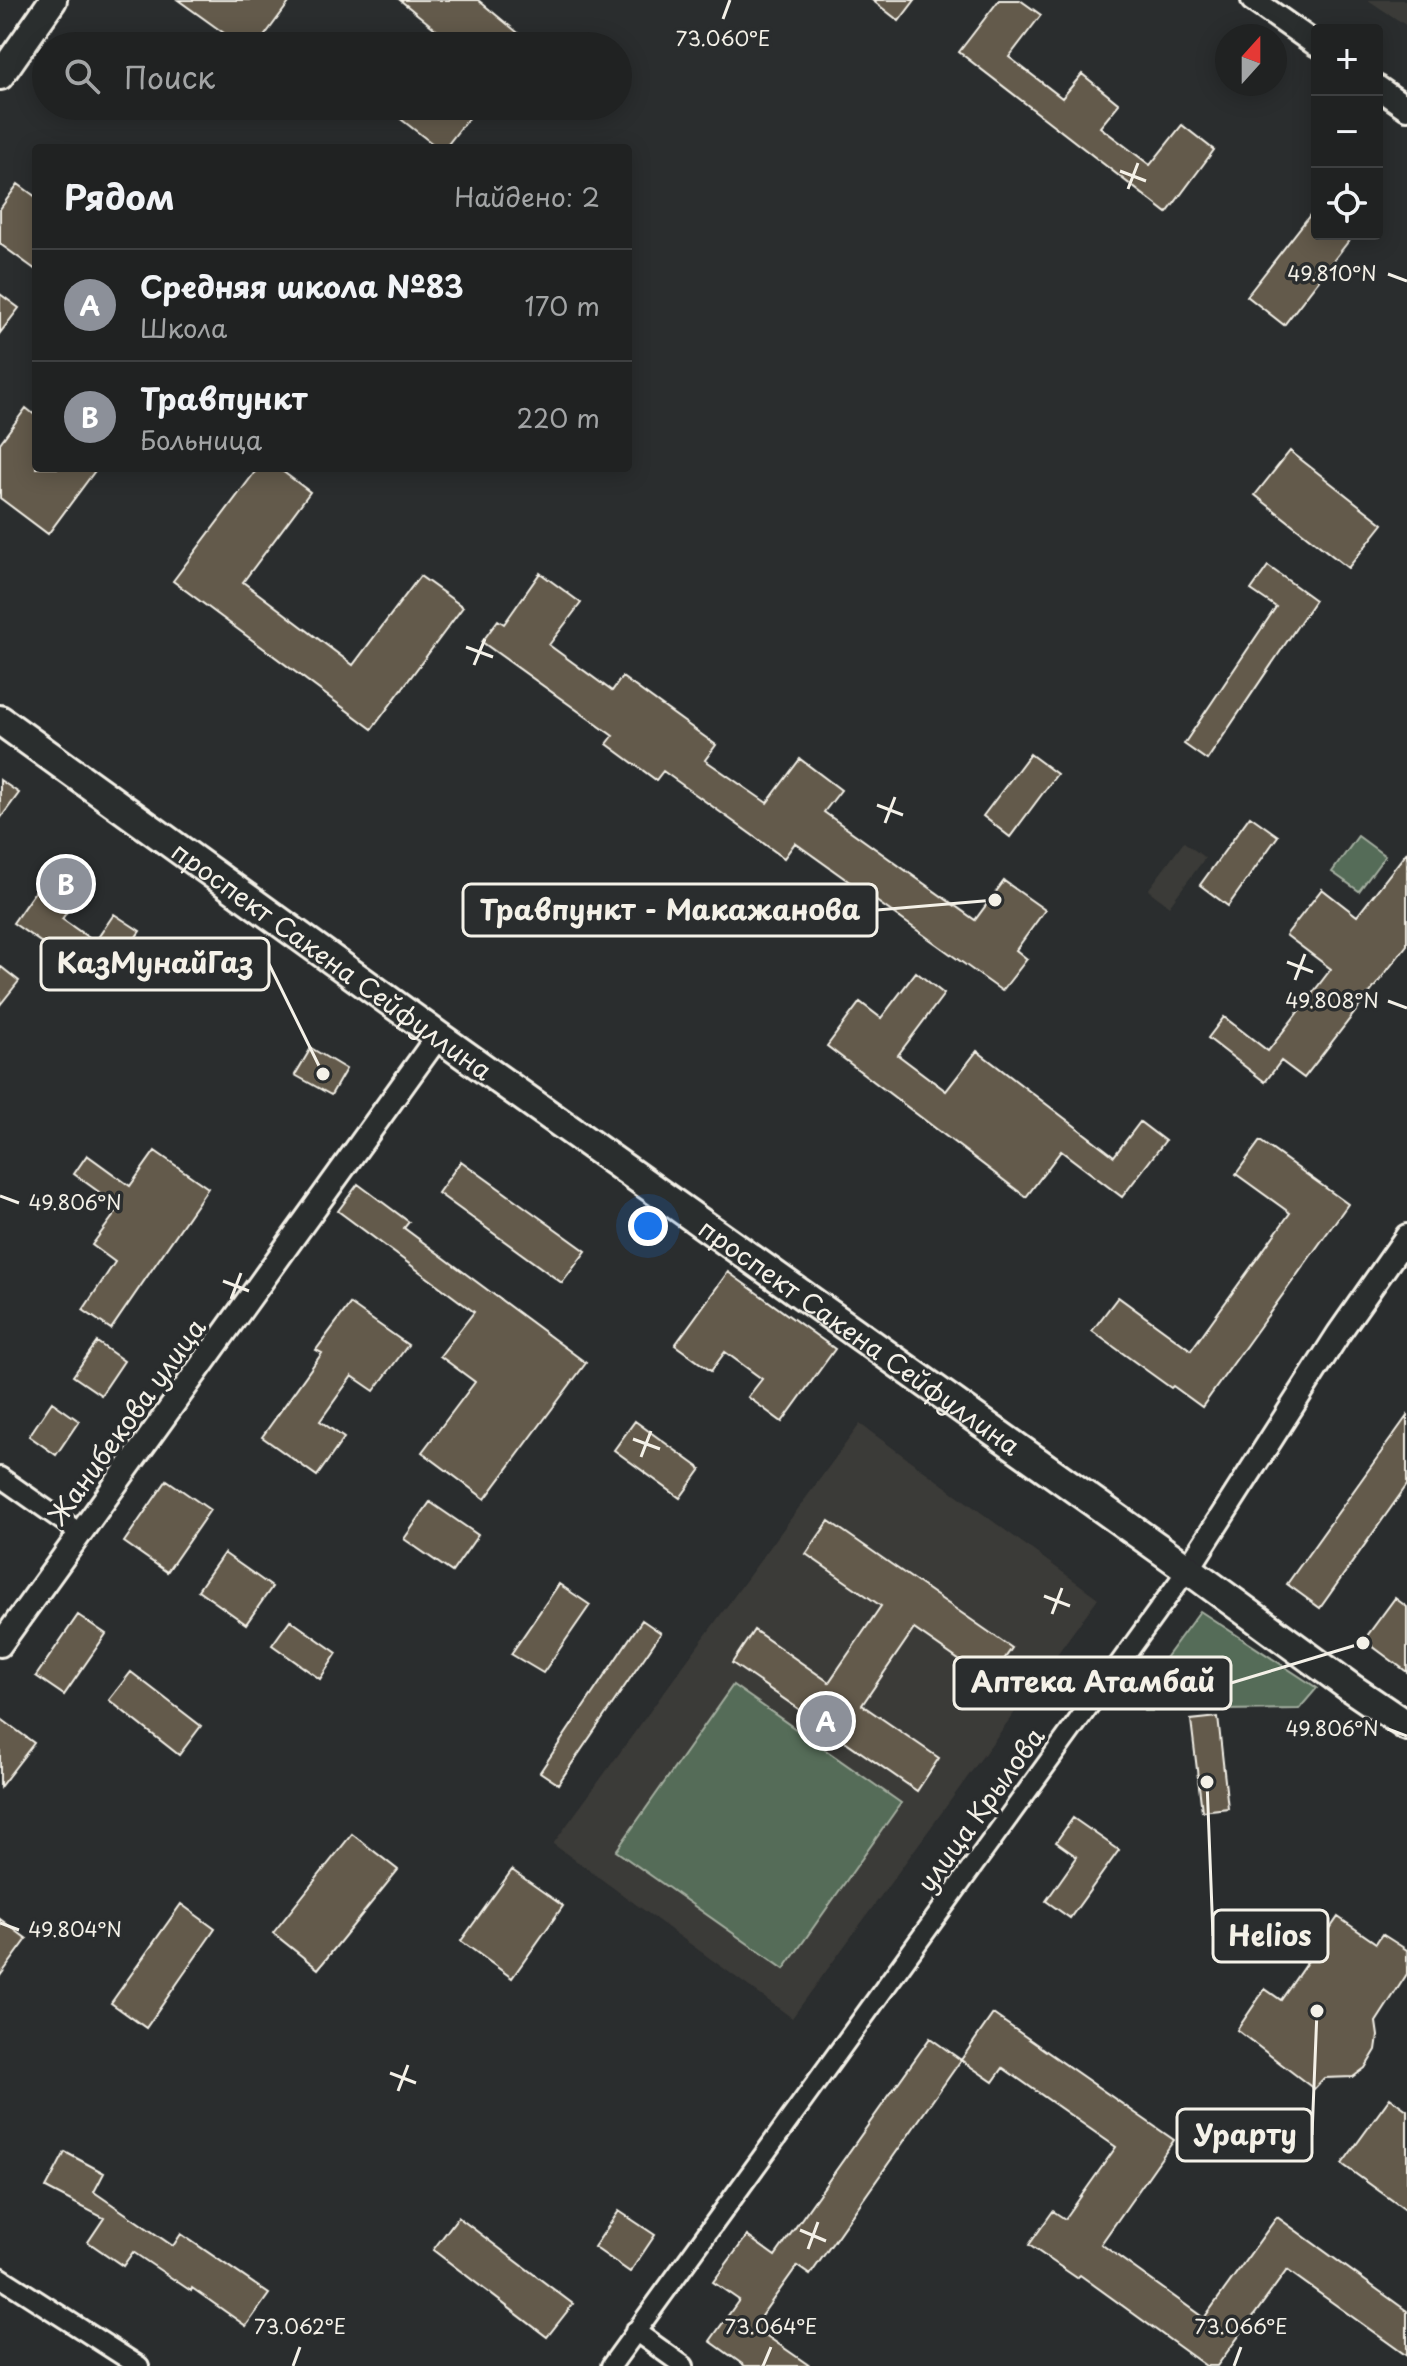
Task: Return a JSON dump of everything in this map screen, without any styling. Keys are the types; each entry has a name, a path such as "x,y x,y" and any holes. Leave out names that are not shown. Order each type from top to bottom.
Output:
{"main road":[{"path":"0,76 53,0"},
{"name":"проспект Сакена Сейфуллина","path":"0,720 1407,1726"}],"street":[{"path":"1253,0 1311,41"},
{"path":"1383,91 1407,108"},
{"name":"Жанибекова улица","path":"0,1645 438,1036"},
{"name":"улица Крылова","path":"611,2366 1188,1569 1339,1333 1407,1236"},
{"path":"0,1477 80,1533"},
{"path":"3,2283 139,2366"},
{"path":"635,2331 684,2366"}],"shaded area":[{"path":"1368,0 1407,0 1407,26"},
{"path":"1184,842 1205,858 1169,906 1148,890"},
{"path":"860,1424 1098,1598 792,2018 553,1844"}],"green space":[{"path":"1358,836 1385,856 1359,891 1332,872"},
{"path":"1200,1611 1317,1688 1299,1709 1144,1711 1139,1693"},
{"path":"733,1685 901,1803 784,1969 616,1851"}],"building":[{"path":"178,0 291,0 267,32 223,32"},
{"path":"400,0 478,0 517,32 439,32"},
{"path":"872,0 915,0 899,21"},
{"path":"999,0 1020,0 1041,15 1009,57 1062,98 1082,74 1119,104 1100,127 1150,165 1182,125 1214,150 1167,213 959,52"},
{"path":"402,120 467,120 448,144 433,144"},
{"path":"18,184 32,194 32,267 0,244 0,209"},
{"path":"1311,214 1311,240 1349,240 1284,325 1247,296"},
{"path":"0,294 19,308 0,333"},
{"path":"26,408 32,413 32,472 94,472 48,534 0,498 0,443"},
{"path":"1290,451 1383,524 1348,568 1255,495"},
{"path":"255,472 283,472 310,492 243,582 353,665 420,576 463,607 372,729 173,581"},
{"path":"1268,566 1315,600 1207,760 1184,744 1276,607 1251,590"},
{"path":"540,573 581,603 549,645 612,691 622,677 716,745 705,760 767,803 800,759 841,790 824,812 975,920 1004,881 1045,910 1016,950 1027,959 1002,991 795,843 784,858 663,771 656,780 607,744 613,736 482,642 498,620 504,624"},
{"path":"1030,754 1057,774 1010,837 983,816"},
{"path":"0,780 19,793 0,819"},
{"path":"1250,816 1278,836 1228,906 1200,885"},
{"path":"1407,852 1407,945 1304,1078 1281,1061 1265,1082 1208,1038 1224,1017 1268,1051 1331,969 1286,935 1322,889 1357,916"},
{"path":"52,867 83,889 62,919 95,942 114,914 140,931 103,985 13,923"},
{"path":"0,966 19,981 0,1005"},
{"path":"916,972 944,994 898,1055 946,1091 977,1051 1114,1156 1140,1122 1165,1141 1122,1197 1061,1151 1026,1197 827,1046 860,1002 881,1018"},
{"path":"311,1048 346,1069 331,1095 295,1075"},
{"path":"1260,1141 1348,1204 1202,1407 1092,1331 1118,1297 1191,1350 1290,1213 1236,1174"},
{"path":"155,1151 208,1188 111,1329 83,1310 115,1262 92,1245 120,1207 74,1174 87,1155 130,1186"},
{"path":"461,1161 586,1251 562,1283 438,1193"},
{"path":"358,1184 409,1222 404,1228 586,1363 485,1499 422,1452 475,1382 440,1356 474,1312 338,1211"},
{"path":"728,1272 835,1349 782,1422 748,1397 762,1379 725,1352 711,1371 675,1345"},
{"path":"350,1304 408,1345 374,1391 352,1376 320,1421 344,1438 317,1476 262,1437 322,1353 316,1350"},
{"path":"97,1342 124,1361 101,1395 73,1376"},
{"path":"52,1402 79,1421 56,1455 29,1436"},
{"path":"1407,1416 1407,1485 1320,1608 1287,1584"},
{"path":"635,1421 701,1469 680,1498 614,1450"},
{"path":"167,1480 210,1510 167,1572 124,1542"},
{"path":"430,1502 478,1535 452,1572 404,1539"},
{"path":"829,1521 1012,1648 989,1681 914,1629 862,1705 939,1758 917,1791 732,1663 754,1630 829,1682 881,1606 806,1554"},
{"path":"224,1553 272,1587 246,1624 198,1590"},
{"path":"559,1584 590,1605 543,1673 511,1654"},
{"path":"1395,1598 1407,1607 1407,1672 1364,1640"},
{"path":"78,1615 106,1634 64,1695 36,1676"},
{"path":"290,1620 337,1653 320,1679 272,1645"},
{"path":"642,1620 661,1633 558,1784 540,1772"},
{"path":"131,1672 201,1726 179,1755 109,1700"},
{"path":"1218,1717 1228,1808 1202,1811 1191,1720"},
{"path":"0,1718 34,1743 0,1787"},
{"path":"1073,1818 1119,1850 1070,1918 1046,1901 1077,1857 1056,1842"},
{"path":"352,1834 398,1870 318,1969 273,1933"},
{"path":"512,1870 563,1906 512,1978 461,1941"},
{"path":"181,1904 215,1929 146,2028 111,2003"},
{"path":"1338,1917 1376,1943 1382,1934 1407,1950 1407,1974 1376,2022 1376,2050 1365,2068 1353,2077 1324,2078 1314,2089 1237,2030 1265,1989 1281,2000"},
{"path":"0,1919 27,1939 0,1976"},
{"path":"993,2014 1174,2140 1101,2244 1204,2318 1277,2217 1407,2311 1407,2356 1287,2270 1217,2366 1206,2366 1080,2275 1077,2278 1029,2245 1053,2211 1065,2219 1116,2147 1003,2068 993,2082 961,2060"},
{"path":"930,2038 961,2060 810,2275 797,2266 759,2319 767,2324 761,2332 810,2366 745,2366 710,2341 739,2300 713,2282 747,2236 775,2256"},
{"path":"1390,2098 1407,2110 1407,2211 1342,2164"},
{"path":"65,2152 104,2173 94,2192 173,2246 181,2234 269,2294 246,2326 133,2252 123,2266 88,2242 104,2218 46,2188"},
{"path":"619,2211 655,2235 630,2272 594,2247"},
{"path":"458,2217 573,2304 547,2337 433,2250"}],"place":[{"name":"Травпункт","path":"66,884"},
{"name":"Травпункт - Макажанова","path":"995,900"},
{"name":"КазМунайГаз","path":"323,1074"},
{"name":"Аптека Атамбай","path":"1363,1643"},
{"name":"Средняя школа №83","path":"826,1721"},
{"name":"Helios","path":"1207,1782"},
{"name":"Урарту","path":"1317,2011"}]}
